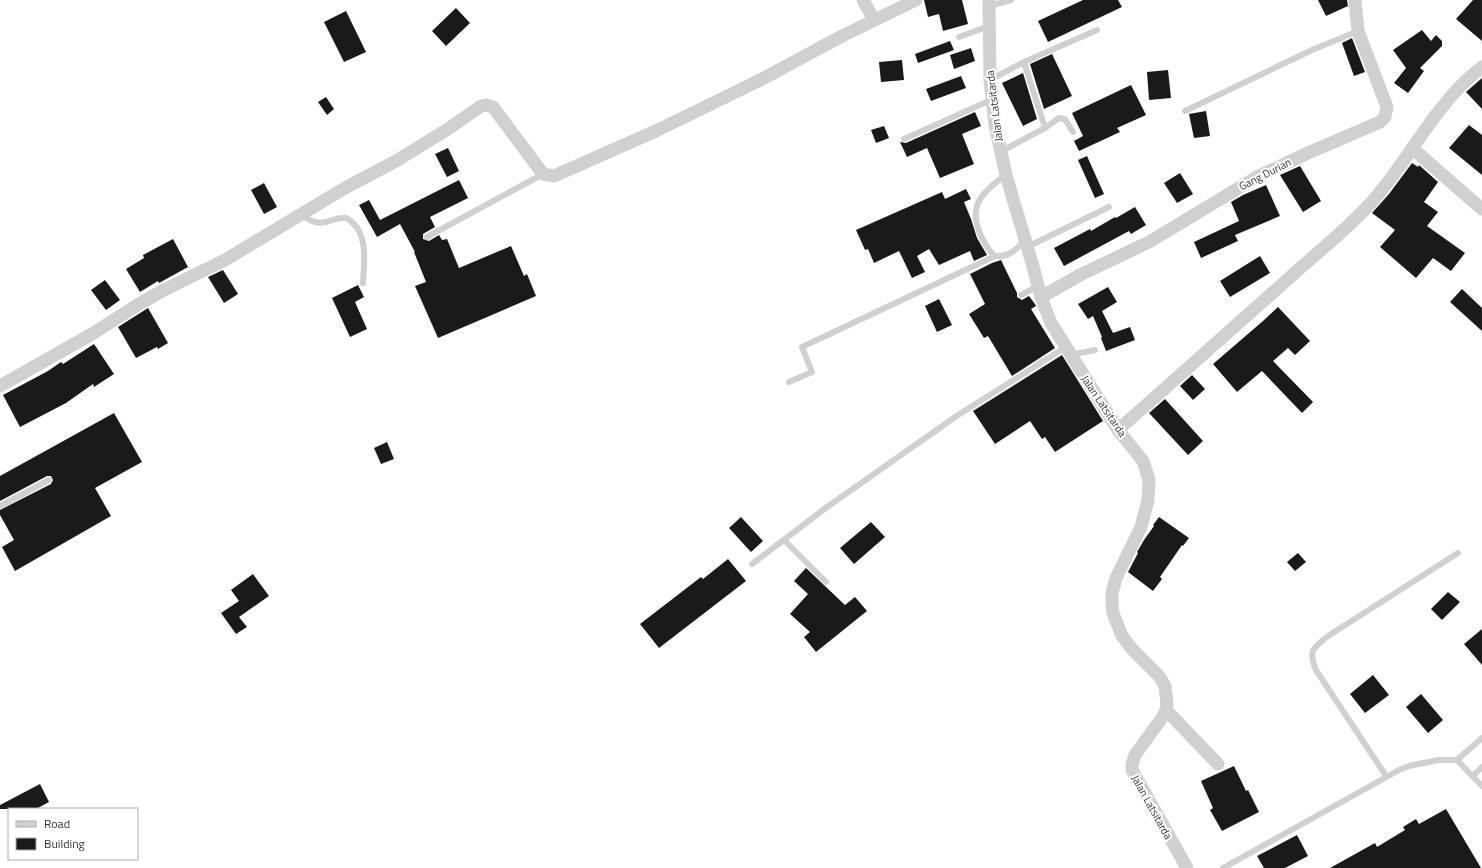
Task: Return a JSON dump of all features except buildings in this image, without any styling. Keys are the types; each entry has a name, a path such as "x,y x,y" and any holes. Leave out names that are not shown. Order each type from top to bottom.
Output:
{"street":[{"path":"863,0 874,20"},
{"path":"0,386 92,334 164,290 225,260 448,130 478,107 484,105 493,107 543,174 552,176 558,175 658,130 766,77 874,20 916,0"},
{"name":"Gang Durian","path":"1039,292 1082,274 1149,242 1258,177 1308,153 1380,122 1385,117 1387,107 1358,31 1355,0"},
{"name":"Jalan Latsitarda","path":"989,3 991,100 1000,152 1039,292 1051,323 1118,430 1143,461 1149,480 1148,500 1141,527 1114,585 1112,604 1113,614 1122,636 1133,650 1160,676 1165,686 1166,710 1132,759 1132,770 1187,868"},
{"path":"1118,430 1368,207 1393,176 1450,96 1482,67"},
{"path":"1412,148 1482,208"},
{"path":"1166,710 1218,764"}],"lane":[{"path":"989,3 1011,0"},
{"path":"959,37 989,26"},
{"path":"990,80 1024,62 1097,30"},
{"path":"1185,111 1312,50 1358,31"},
{"path":"1024,62 1045,128"},
{"path":"904,139 991,100"},
{"path":"1000,152 1061,118 1065,119 1073,132"},
{"path":"427,237 543,174"},
{"path":"995,256 988,249 977,227 975,220 976,210 981,197 997,181 1006,175"},
{"path":"789,382 812,372 802,347 995,256 1006,255 1026,243 1108,207"},
{"path":"302,214 308,220 315,223 331,221 341,217 355,225 361,236 364,247 363,283"},
{"path":"1021,296 1039,292"},
{"path":"752,564 827,507 958,415 1068,351 1095,350"},
{"path":"0,506 49,480"},
{"path":"784,540 826,582"},
{"path":"1386,776 1316,670 1311,658 1312,651 1328,636 1458,553"},
{"path":"1457,760 1482,738"},
{"path":"1223,868 1386,776 1409,766 1447,759 1457,760 1482,786"},
{"path":"1473,776 1482,767"}]}
